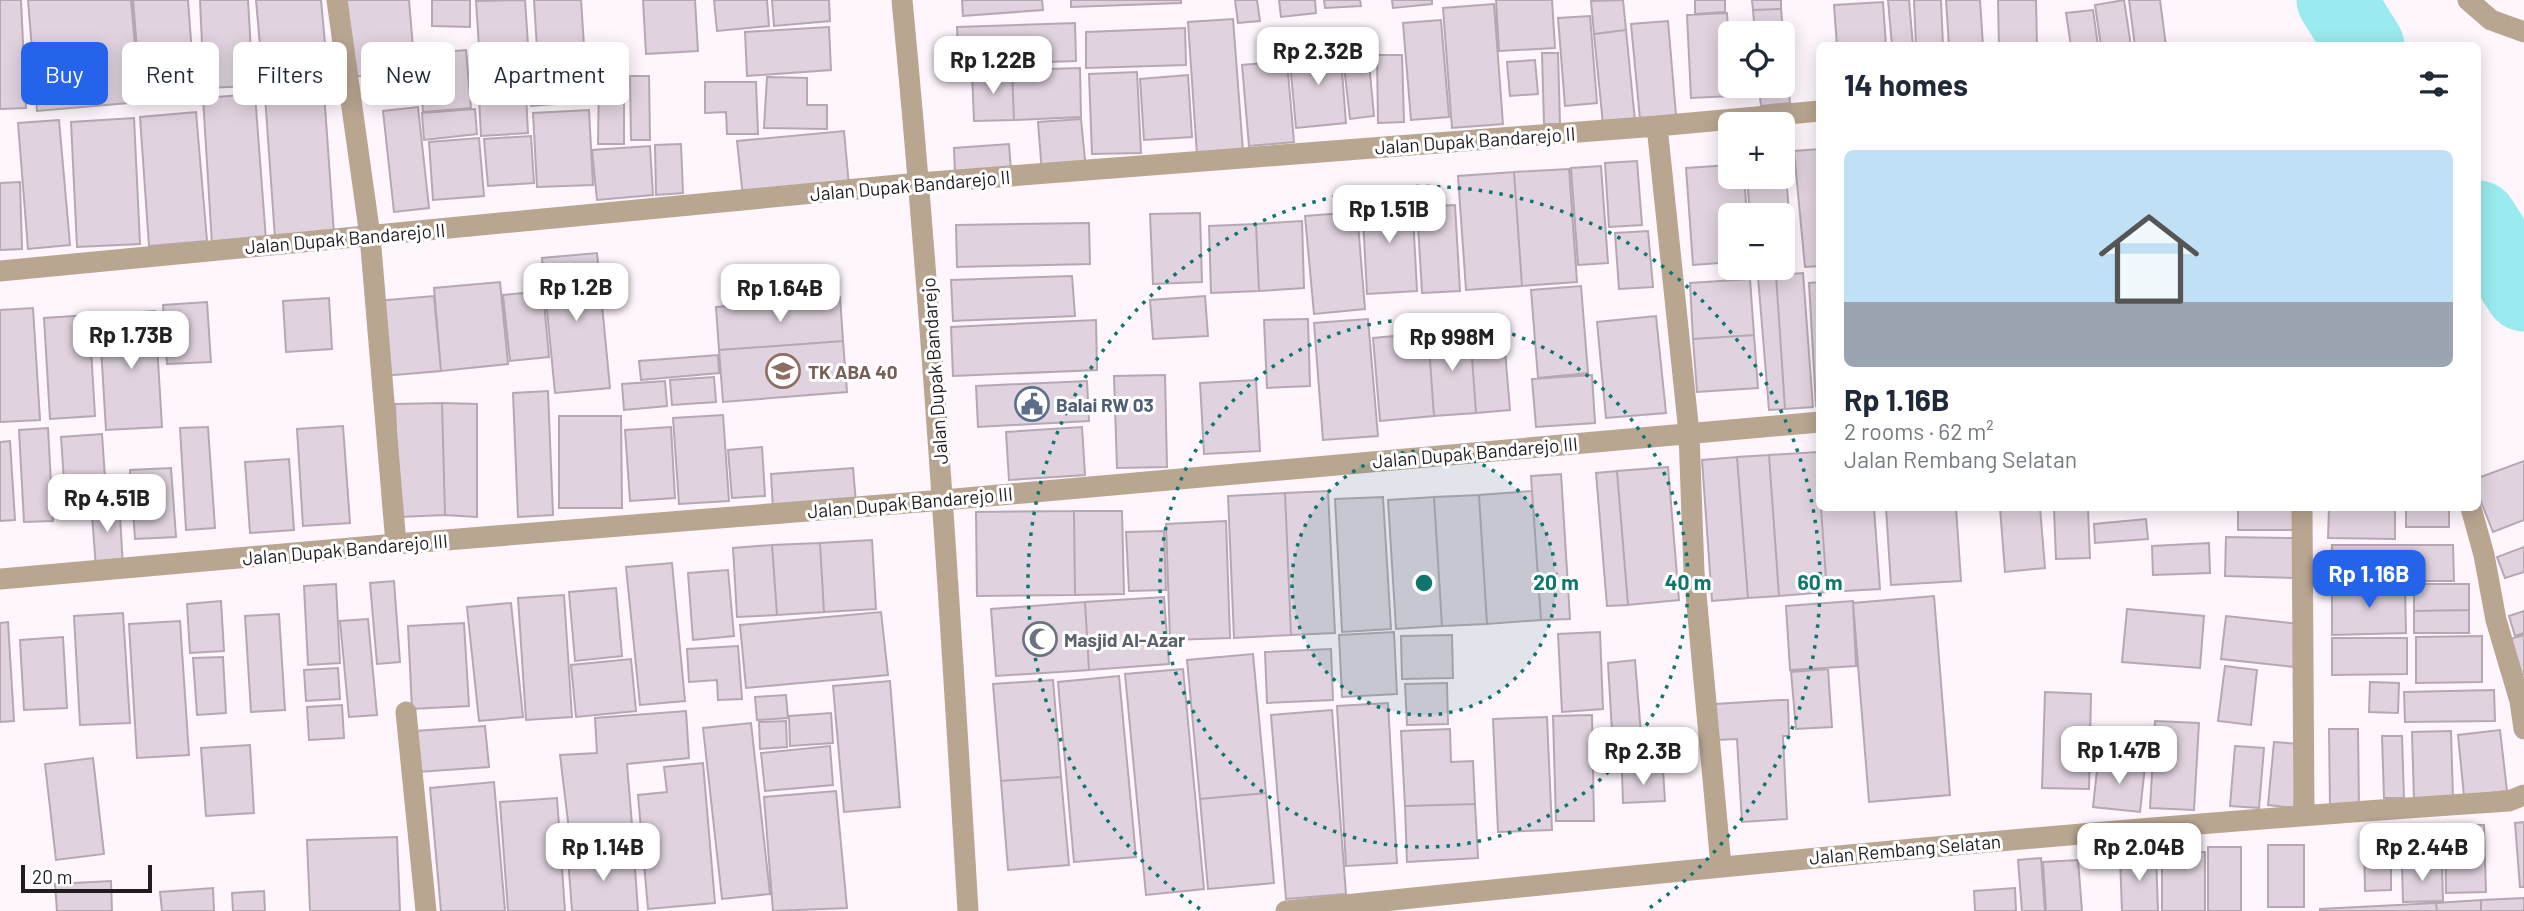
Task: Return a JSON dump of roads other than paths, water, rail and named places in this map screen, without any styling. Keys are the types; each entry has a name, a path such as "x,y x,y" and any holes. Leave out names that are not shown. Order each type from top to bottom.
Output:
{"street":[{"path":"337,0 370,236 396,544"},
{"name":"Jalan Dupak Bandarejo","path":"902,0 944,500 968,911"},
{"path":"2468,0 2491,19 2524,32"},
{"name":"Jalan Dupak Bandarejo II","path":"0,271 919,183 1816,111"},
{"path":"1657,126 1689,433 1694,572 1721,866"},
{"name":"Jalan Dupak Bandarejo III","path":"0,579 944,500 1816,422"},
{"path":"2302,511 2304,815"},
{"path":"2472,511 2484,555 2496,620 2520,701 2524,729"},
{"path":"406,712 426,911"},
{"name":"Jalan Rembang Selatan","path":"1286,911 1721,866 2304,815 2510,801 2524,795"}],"waterway":[{"path":"2336,0 2362,42"},
{"path":"2481,225 2524,292"}],"place":[{"name":"TK ABA 40","path":"783,371"},
{"name":"Balai RW 03","path":"1032,404"},
{"name":"Masjid Al-Azar","path":"1040,639"}]}
